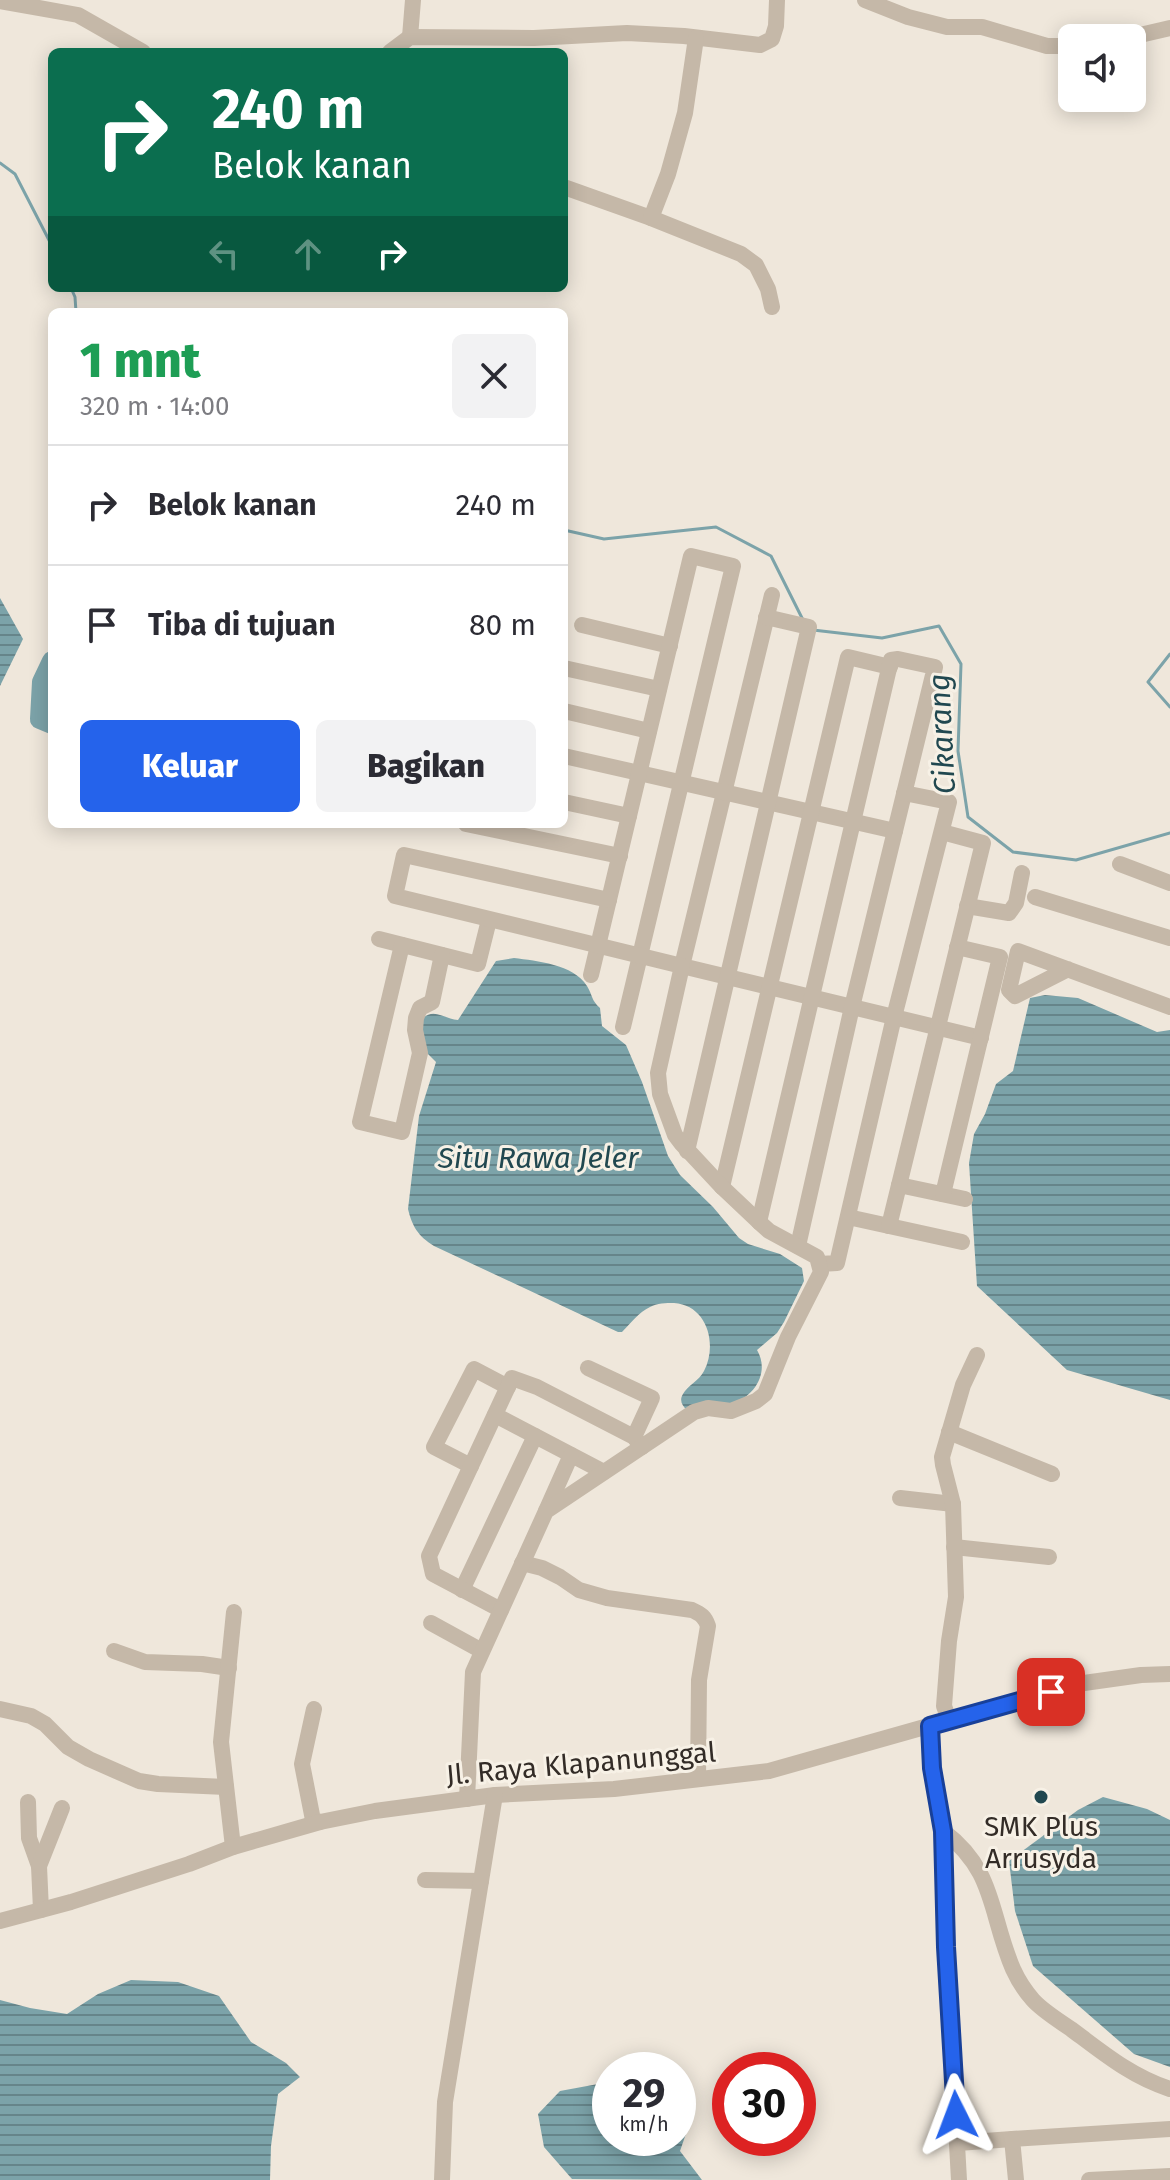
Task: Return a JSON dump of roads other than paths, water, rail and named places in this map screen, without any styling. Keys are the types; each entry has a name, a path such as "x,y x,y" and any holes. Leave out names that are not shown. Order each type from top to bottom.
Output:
{"street":[{"path":"410,37 413,0"},
{"path":"395,48 410,37 534,38 627,33 760,45 772,39 775,32 777,0"},
{"path":"865,0 908,17 947,27 982,27 1047,46 1058,46"},
{"path":"0,1 78,15 136,48"},
{"path":"1146,34 1170,28"},
{"path":"651,218 668,174 685,113 696,38"},
{"path":"568,188 741,254 756,265 768,289 772,307"},
{"path":"591,975 691,556 733,566 623,1027"},
{"path":"546,1511 604,1472 638,1442 694,1412 708,1408 731,1411 765,1394 788,1337 821,1272 817,1257 769,1231 687,1151 675,1135 666,1113 658,1073 772,595"},
{"path":"687,1151 809,627 766,617"},
{"path":"582,625 670,646"},
{"path":"722,1187 848,657 890,667"},
{"path":"759,1222 891,660 935,667 852,1007 798,1246"},
{"path":"568,669 659,689"},
{"path":"568,712 649,731"},
{"path":"568,757 895,831"},
{"path":"820,1264 837,1263 894,1017 949,802 904,793"},
{"path":"568,803 629,816"},
{"path":"485,828 620,856"},
{"path":"889,1226 983,843 942,832"},
{"path":"609,900 404,855 395,896 981,1038"},
{"path":"1120,864 1170,883"},
{"path":"967,906 1009,913 1016,903 1022,873"},
{"path":"1035,897 1169,933"},
{"path":"379,939 478,964 489,920"},
{"path":"402,945 360,1122 402,1132 420,1053 416,1018 420,1008 432,1002 442,955"},
{"path":"943,1194 1000,957 957,947"},
{"path":"1068,969 1170,1007"},
{"path":"899,1185 965,1199"},
{"path":"848,1217 962,1242"},
{"path":"949,1720 944,1706 956,1597 953,1504 942,1457 963,1385 977,1355"},
{"path":"588,1368 652,1398 638,1442"},
{"path":"471,1466 434,1447 474,1369 508,1387"},
{"path":"501,1610 433,1574 429,1556 512,1378 537,1387 638,1442"},
{"path":"495,1415 604,1472"},
{"path":"949,1432 1052,1474"},
{"path":"462,1590 535,1436"},
{"path":"467,1799 473,1672 571,1455"},
{"path":"900,1498 953,1504"},
{"path":"954,1547 1049,1557"},
{"path":"522,1563 542,1568 579,1590 607,1598 692,1610 705,1618 708,1626 699,1680 698,1779"},
{"path":"233,1847 221,1742 234,1612"},
{"path":"431,1623 482,1651"},
{"path":"114,1651 145,1662 229,1668"},
{"name":"Jl. Raya Klapanunggal","path":"0,1921 320,1822 375,1811 495,1795 614,1789 769,1771 1077,1684 1170,1674"},
{"path":"0,1709 31,1716 45,1724 68,1747 139,1781 226,1787"},
{"path":"314,1709 302,1764 313,1820 320,1822"},
{"path":"930,1726 932,1768 943,1831 959,2180"},
{"path":"442,2180 445,2102 495,1795"},
{"path":"28,1802 29,1838 39,1866 41,1910"},
{"path":"39,1866 62,1808"},
{"path":"943,1831 959,1843 976,1863 1012,1966 1032,1999 1128,2071 1170,2089"},
{"path":"425,1880 481,1881"},
{"path":"958,2143 1170,2129"},
{"path":"1012,2139 1016,2180"},
{"path":"1089,2180 1170,2176"}],"water":[{"path":"0,598 23,639 0,686"},
{"name":"Situ Rawa Jeler","path":"514,958 564,968 581,979 600,1008 602,1026 626,1045 668,1156 680,1175 739,1238 780,1254 802,1268 804,1281 784,1322 777,1333 757,1350 762,1367 758,1383 740,1401 687,1410 682,1405 685,1391 704,1371 710,1349 702,1318 685,1305 671,1303 653,1306 618,1332 434,1246 414,1226 408,1209 419,1116 436,1062 420,1046 422,1019 435,1014 458,1020 496,961"},
{"path":"1045,995 1078,998 1157,1032 1170,1030 1170,1400 1067,1370 977,1286 969,1163 974,1134 996,1084 1013,1071 1030,998"},
{"path":"1103,1797 1147,1809 1170,1820 1170,2067 1134,2054 1033,1966 1015,1911 1009,1861 1078,1810"},
{"path":"131,1980 178,1982 219,1996 251,2042 286,2063 300,2077 278,2094 270,2180 0,2180 0,2000 67,2014 98,1994"},
{"path":"592,2085 592,2156 684,2156 702,2180 572,2179 544,2147 538,2114 560,2091"}],"waterway":[{"name":"Cikarang","path":"0,163 15,174 48,238"},
{"name":"Cikarang","path":"73,292 76,308"},
{"name":"Cikarang","path":"568,531 604,539 716,527 771,556 803,620"},
{"name":"Cikarang","path":"813,630 882,638 939,626 961,664 958,751 968,817 1013,852 1076,860 1170,833"},
{"name":"Cikarang","path":"1170,654 1148,682 1170,707"},
{"path":"48,669 42,682 40,719 48,722"}],"place":[{"name":"SMK Plus Arrusyda","path":"1041,1797"}]}
